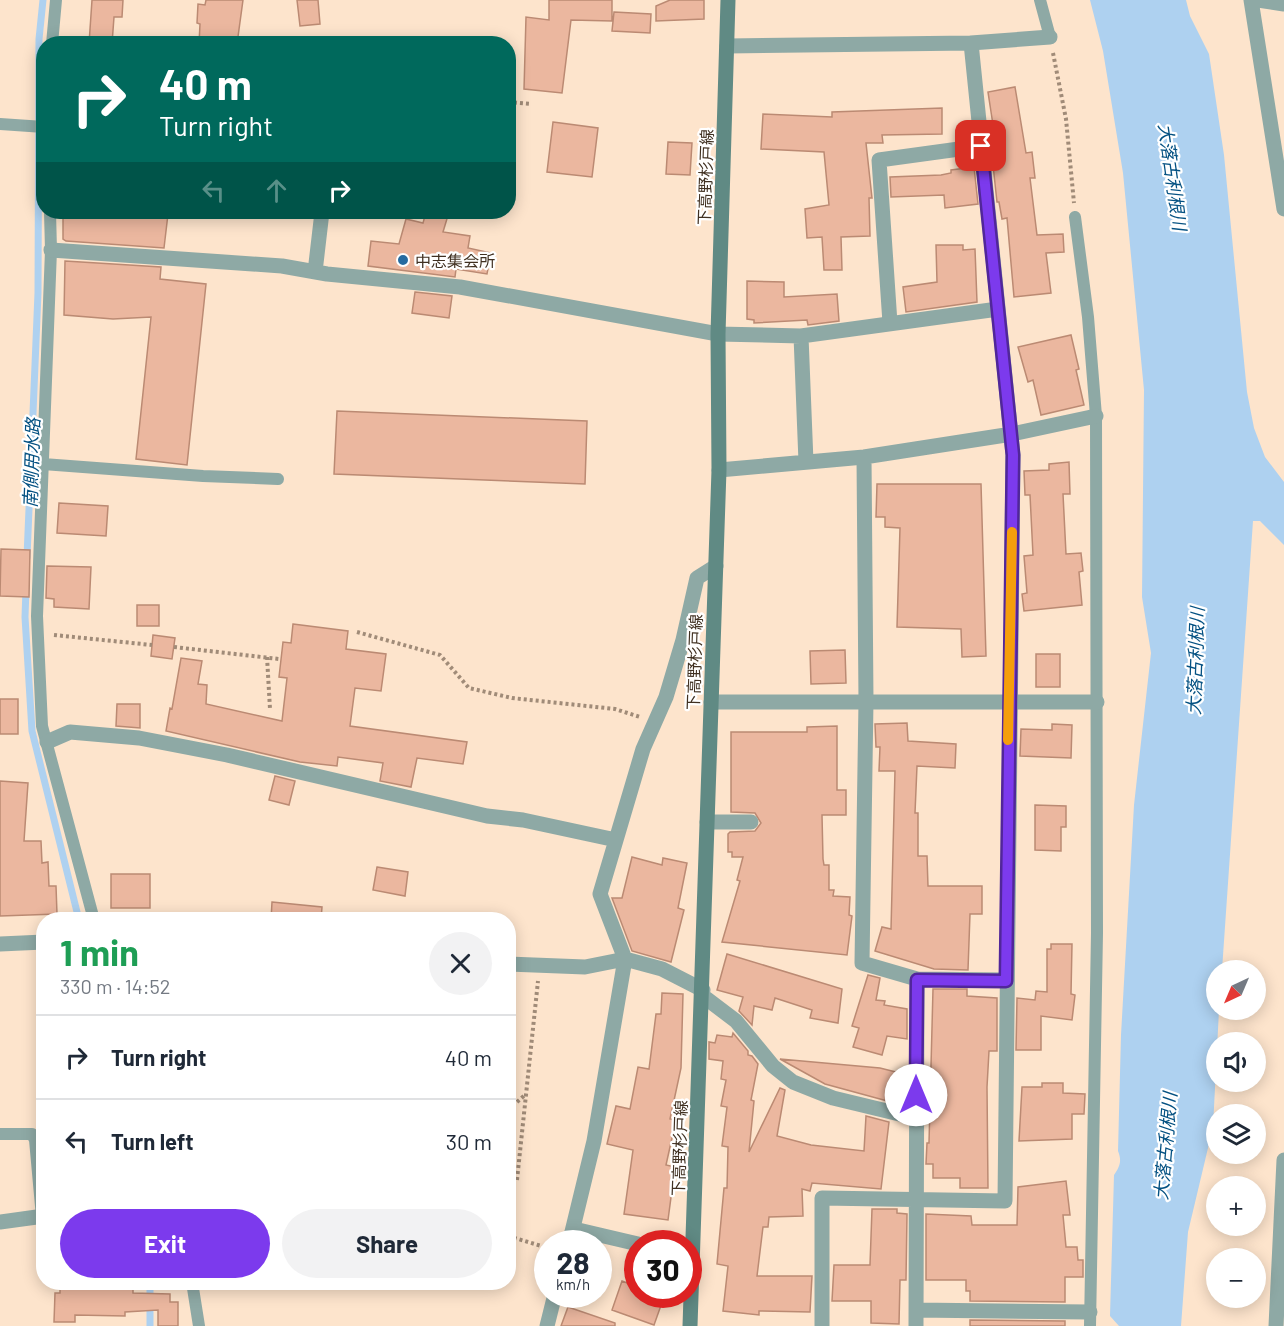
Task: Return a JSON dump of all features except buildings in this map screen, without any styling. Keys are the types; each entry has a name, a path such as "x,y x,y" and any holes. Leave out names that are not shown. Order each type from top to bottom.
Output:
{"main road":[{"name":"下高野杉戸線","path":"692,1230 703,993 719,470 718,334 728,0"},
{"name":"下高野杉戸線","path":"690,1308 690,1326"}],"street":[{"path":"1251,0 1284,209"},
{"path":"1258,0 1284,3"},
{"path":"727,46 971,43 1050,37"},
{"path":"822,1326 822,1198 1005,1201 1012,434 971,43"},
{"path":"890,323 879,160 981,146"},
{"path":"315,272 320,219"},
{"path":"51,250 282,266 315,272 460,287 718,334 801,336 998,309"},
{"path":"801,336 806,462"},
{"path":"719,470 864,457 1012,434 1096,416"},
{"path":"864,457 866,701 862,963 917,980 1006,981"},
{"path":"572,1230 594,1141 625,958 600,894 643,749 683,640 697,578 716,566"},
{"path":"711,702 1097,702"},
{"path":"47,742 70,732 138,738 227,755 487,816 523,820 616,840"},
{"path":"707,822 751,822"},
{"path":"0,944 36,942"},
{"path":"516,965 585,967 625,958 662,969 703,993 736,1021 773,1066 793,1082 833,1098 916,1118"},
{"path":"916,1326 917,980"},
{"path":"1276,1326 1281,1281 1284,1160"},
{"path":"0,1222 36,1218"},
{"path":"548,1326 552,1308"},
{"path":"916,1310 1019,1320 1090,1319"}],"lane":[{"path":"53,36 56,0"},
{"path":"1040,0 1050,37"},
{"path":"0,124 36,126"},
{"path":"1075,217 1088,317 1096,416 1097,933 1090,1319"},
{"path":"50,219 38,633 42,726 92,912"},
{"path":"43,464 278,479"},
{"path":"0,1134 21,1132 32,1134 36,1150"},
{"path":"193,1290 199,1326"}],"path":[{"path":"1050,37 1066,119 1075,217"},
{"path":"516,103 531,104"},
{"path":"357,632 440,655 469,688 512,698 615,709 655,721"},
{"path":"38,633 152,645"},
{"path":"174,648 279,658"},
{"path":"267,657 270,709"},
{"path":"517,1180 526,1114 525,1095 539,966"},
{"path":"516,1103 525,1095"},
{"path":"516,1238 534,1244"}],"water":[{"name":"大落古利根川","path":"1090,0 1186,0 1190,16 1209,54 1224,155 1247,392 1254,428 1265,457 1284,482 1284,545 1260,521 1253,521 1223,960 1206,960 1206,1020 1218,1020 1218,1032 1206,1032 1206,1092 1215,1092 1214,1104 1206,1104 1206,1156 1188,1232 1181,1326 1119,1326 1110,1316 1114,1175 1120,1161 1118,1151 1121,1035 1134,805 1151,653 1142,597 1144,390 1123,173 1103,51"}],"waterway":[{"name":"南側用水路","path":"39,36 43,0"},
{"name":"南側用水路","path":"27,557 38,293 38,219"},
{"name":"南側用水路","path":"26,589 25,617 32,731 77,912"},
{"name":"南側用水路","path":"150,1290 150,1326"}],"slow traffic":[{"path":"1008,740 1012,532"}],"place":[{"name":"中志集会所","path":"403,260"}],"route":[{"path":"916,1095 917,980 1006,981 1013,455 981,146"}]}
